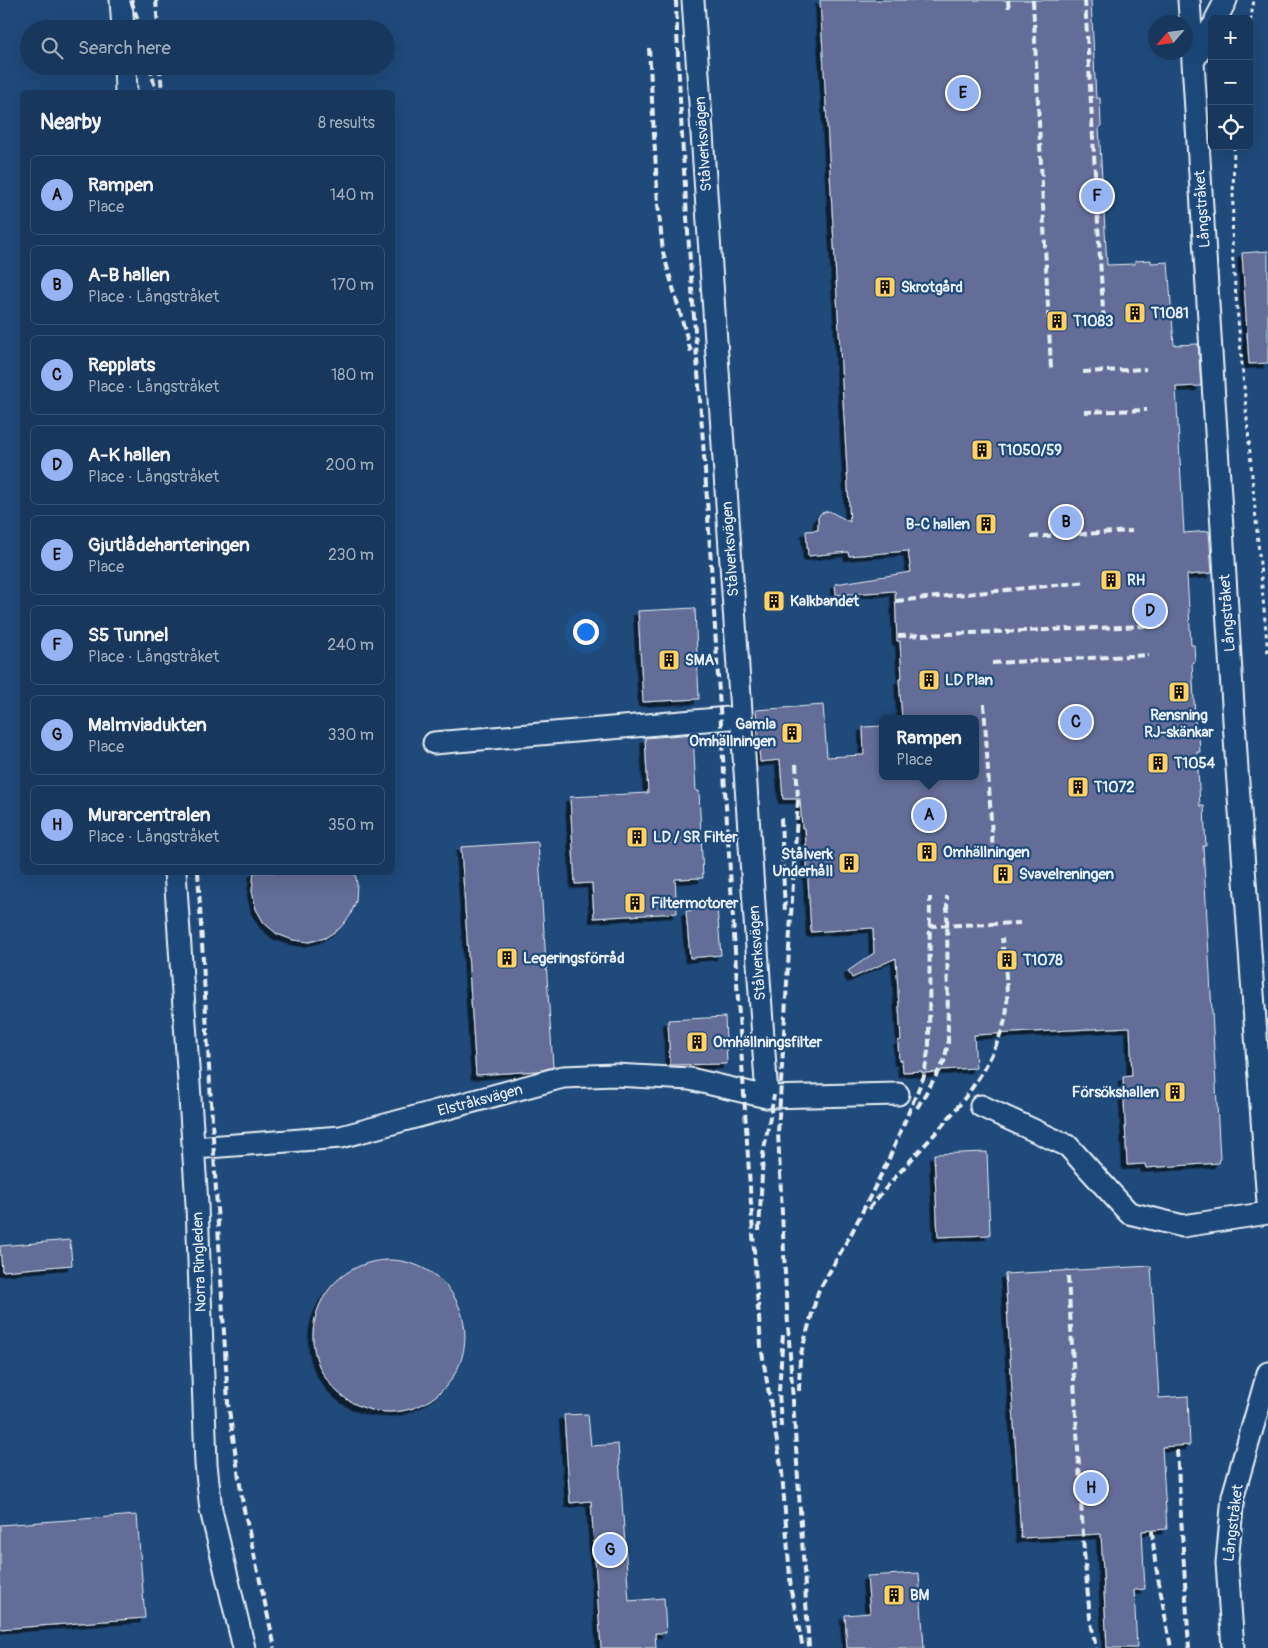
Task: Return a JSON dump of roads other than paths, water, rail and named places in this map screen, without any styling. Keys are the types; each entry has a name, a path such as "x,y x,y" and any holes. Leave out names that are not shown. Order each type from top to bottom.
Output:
{"street":[{"path":"121,0 122,20"},
{"name":"Stålverksvägen","path":"693,0 767,1097"},
{"name":"Långstråket","path":"1189,0 1237,770 1268,1203"},
{"path":"1218,15 1226,0"},
{"path":"1193,62 1208,34"},
{"path":"125,75 126,90"},
{"path":"434,743 741,716"},
{"name":"Norra Ringleden","path":"175,875 197,1204 206,1464 211,1510 244,1648"},
{"name":"Elstråksvägen","path":"194,1148 340,1137 563,1077 615,1075 690,1079 767,1097 898,1094"},
{"path":"981,1106 1068,1146 1129,1213 1183,1226 1268,1213"},
{"name":"Långstråket","path":"1232,1648 1227,1563 1233,1496 1266,1385"}],"railway":[{"path":"131,0 138,20"},
{"path":"156,0 157,20"},
{"path":"676,0 685,188 707,500 758,1310"},
{"path":"1008,0 1009,11"},
{"path":"1033,0 1051,369"},
{"path":"1085,0 1104,327"},
{"path":"649,48 658,204 663,252 691,352"},
{"path":"152,75 156,90"},
{"path":"161,75 162,90"},
{"path":"1083,372 1146,369"},
{"path":"1084,412 1147,410"},
{"path":"1031,537 1132,531"},
{"path":"896,601 1087,582"},
{"path":"898,636 1145,626"},
{"path":"992,663 1149,655"},
{"path":"984,704 993,853"},
{"path":"796,764 798,799 778,1133 786,1293 809,1648"},
{"path":"781,818 785,913"},
{"path":"198,875 228,1403 243,1505 275,1648"},
{"path":"917,1108 944,1062 948,1043 947,896"},
{"path":"799,1391 800,1357 818,1292 851,1234 888,1161 924,1076 929,1045 930,897"},
{"path":"929,926 1020,923"},
{"path":"869,1209 966,1096 992,1054 1004,1025 1007,1007 1002,938"},
{"path":"759,1231 763,1155 774,1095"},
{"path":"1068,1277 1084,1552 1090,1618 1096,1648"},
{"path":"758,1304 761,1346 782,1472 791,1591 803,1648"},
{"path":"781,1427 779,1391 783,1334"},
{"path":"1177,1450 1189,1648"},
{"path":"1152,1531 1155,1561 1171,1648"}],"place":[{"name":"Gjutlådehanteringen","path":"963,93"},
{"name":"S5 Tunnel","path":"1097,196"},
{"name":"Skrotgård","path":"885,287"},
{"name":"T1081","path":"1135,313"},
{"name":"T1083","path":"1057,321"},
{"name":"T1050/59","path":"982,450"},
{"name":"A-B hallen","path":"1066,522"},
{"name":"B-C hallen","path":"986,524"},
{"name":"RH","path":"1111,580"},
{"name":"Kalkbandet","path":"774,601"},
{"name":"A-K hallen","path":"1150,611"},
{"name":"SMA","path":"669,660"},
{"name":"LD Plan","path":"929,680"},
{"name":"Rensning RJ-skänkar","path":"1179,692"},
{"name":"Repplats","path":"1076,722"},
{"name":"Gamla Omhällningen","path":"792,733"},
{"name":"T1054","path":"1158,763"},
{"name":"T1072","path":"1078,787"},
{"name":"Rampen","path":"929,815"},
{"name":"LD / SR Filter","path":"637,837"},
{"name":"Omhällningen","path":"927,852"},
{"name":"Stålverk Underhåll","path":"849,863"},
{"name":"Svavelreningen","path":"1003,874"},
{"name":"Filtermotorer","path":"635,903"},
{"name":"Legeringsförråd","path":"507,958"},
{"name":"T1078","path":"1007,960"},
{"name":"Omhällningsfilter","path":"697,1042"},
{"name":"Försökshallen","path":"1175,1092"},
{"name":"Murarcentralen","path":"1091,1488"},
{"name":"Malmviadukten","path":"610,1550"},
{"name":"BM","path":"894,1595"}]}
